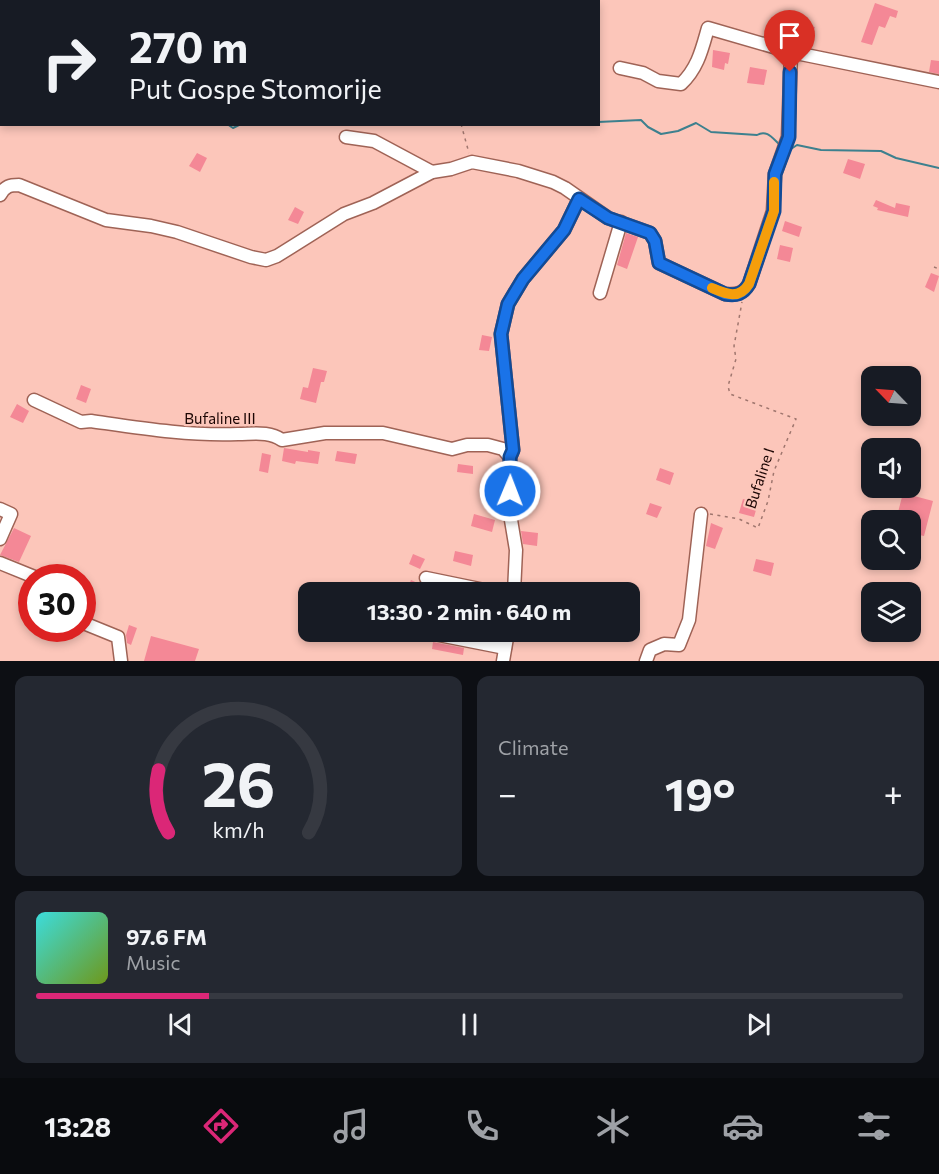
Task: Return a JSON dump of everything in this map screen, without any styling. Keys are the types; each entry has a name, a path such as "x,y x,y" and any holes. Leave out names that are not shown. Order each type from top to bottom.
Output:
{"street":[{"path":"620,68 658,81 681,84 691,75 708,28 791,52 939,82"},
{"path":"0,195 11,185 19,185 106,220 177,232 266,260 277,256 344,214 373,203 432,172 472,162 518,171 565,188 608,218 650,233 655,241 659,263 725,294 734,295 746,290 749,284 774,211 775,174 789,137 791,52"},
{"path":"346,137 375,141 432,172"},
{"path":"514,582 516,550 509,508 510,457 513,450 501,334 508,304 523,279 564,230 579,199"},
{"path":"600,292 621,222"},
{"name":"Bufaline III","path":"34,400 81,422 91,421 209,435 272,433 282,440 325,433 383,433 452,449 467,445 488,445 504,449 510,457"},
{"path":"0,509 11,514 0,539"},
{"path":"646,661 650,650 664,644 679,645 689,620 701,514"},
{"path":"0,563 18,570"},
{"path":"426,579 442,582"},
{"path":"96,628 117,637 121,661"},
{"path":"459,642 504,655"}],"path":[{"path":"461,126 472,162"},
{"path":"934,267 939,269"},
{"name":"Bufaline I","path":"701,514 739,519 758,528 768,501 774,471 796,419 730,394 728,386 736,358 734,346 746,290"}],"building":[{"path":"875,3 898,11 896,18 890,16 885,28 879,26 872,45 861,42"},
{"path":"801,24 815,27 811,40 797,37"},
{"path":"713,50 730,53 724,70 712,67"},
{"path":"931,60 939,61 939,74 929,72"},
{"path":"750,67 767,70 764,85 747,83"},
{"path":"197,153 207,158 200,172 189,166"},
{"path":"848,159 865,164 860,179 843,173"},
{"path":"876,200 895,208 896,203 910,206 908,217 877,210 878,208 873,206"},
{"path":"295,207 304,212 298,224 288,220"},
{"path":"785,221 802,227 799,237 782,231"},
{"path":"626,233 638,237 627,269 617,265"},
{"path":"780,245 793,248 790,262 777,259"},
{"path":"931,273 939,276 934,292 925,287"},
{"path":"482,335 492,337 489,351 479,350"},
{"path":"313,368 327,371 324,382 321,382 316,403 300,399 303,387 308,388"},
{"path":"81,385 91,389 86,403 76,399"},
{"path":"17,404 29,411 23,423 10,417"},
{"path":"284,448 320,452 318,464 296,461 295,464 282,461"},
{"path":"337,451 357,454 355,464 335,461"},
{"path":"262,453 271,455 268,473 259,471"},
{"path":"458,464 473,466 473,474 457,472"},
{"path":"660,468 674,473 670,485 656,480"},
{"path":"488,474 499,474 499,486 488,485"},
{"path":"902,498 921,498 933,501 924,536 921,535 921,510 899,510"},
{"path":"743,499 758,503 754,517 739,513"},
{"path":"650,503 662,507 657,518 646,514"},
{"path":"474,514 495,520 492,532 471,526"},
{"path":"711,523 723,528 715,549 706,546"},
{"path":"14,528 31,536 19,562 0,555"},
{"path":"521,531 538,533 537,546 523,544"},
{"path":"455,551 473,555 471,566 453,561"},
{"path":"413,554 425,559 420,569 409,564"},
{"path":"756,559 774,563 771,576 753,571"},
{"path":"129,625 137,628 131,645 127,643 126,635"},
{"path":"151,636 199,649 195,661 144,661"},
{"path":"433,642 464,648 463,655 432,649"}],"waterway":[{"path":"600,122 641,120 661,134 678,131 696,123 711,132 757,135 764,133 780,145"},
{"path":"230,126 233,128 237,126"},
{"path":"791,149 797,145 821,150 881,151 896,158 939,168"}],"slow traffic":[{"path":"712,288 734,295 746,290 774,211 774,182"}],"route":[{"path":"510,491 510,457 513,450 501,334 508,304 523,279 564,230 579,199 608,218 650,233 655,241 659,263 725,294 734,295 746,290 774,211 775,174 789,137 790,72"}]}
